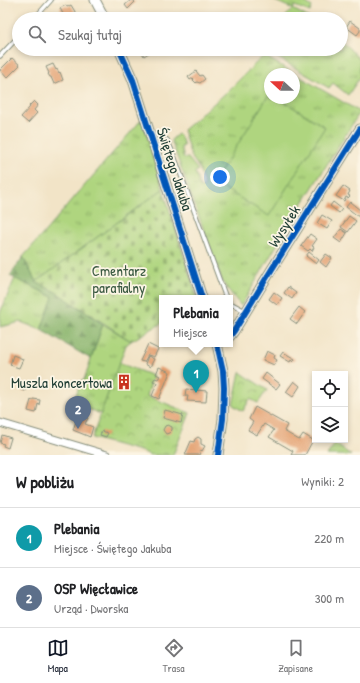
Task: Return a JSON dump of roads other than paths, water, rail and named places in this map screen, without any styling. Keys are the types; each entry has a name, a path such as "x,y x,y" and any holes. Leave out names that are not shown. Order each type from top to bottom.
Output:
{"street":[{"path":"95,0 101,12"},
{"name":"Świętego Jakuba","path":"122,56 133,80 201,295"},
{"name":"Wysyłek","path":"233,332 360,129"},
{"path":"218,455 223,419 224,388 224,371 219,347"},
{"path":"0,423 107,455"}],"lane":[{"path":"40,12 51,0"},
{"path":"0,56 12,43"},
{"path":"155,149 167,140 174,154 225,295"},
{"path":"233,305 246,312"}],"place":[{"name":"Muszla koncertowa","path":"124,382"},
{"name":"Plebania","path":"196,393"},
{"name":"OSP Więcławice","path":"78,429"}],"park label":[{"name":"Cmentarz parafialny","path":"119,278"}]}
